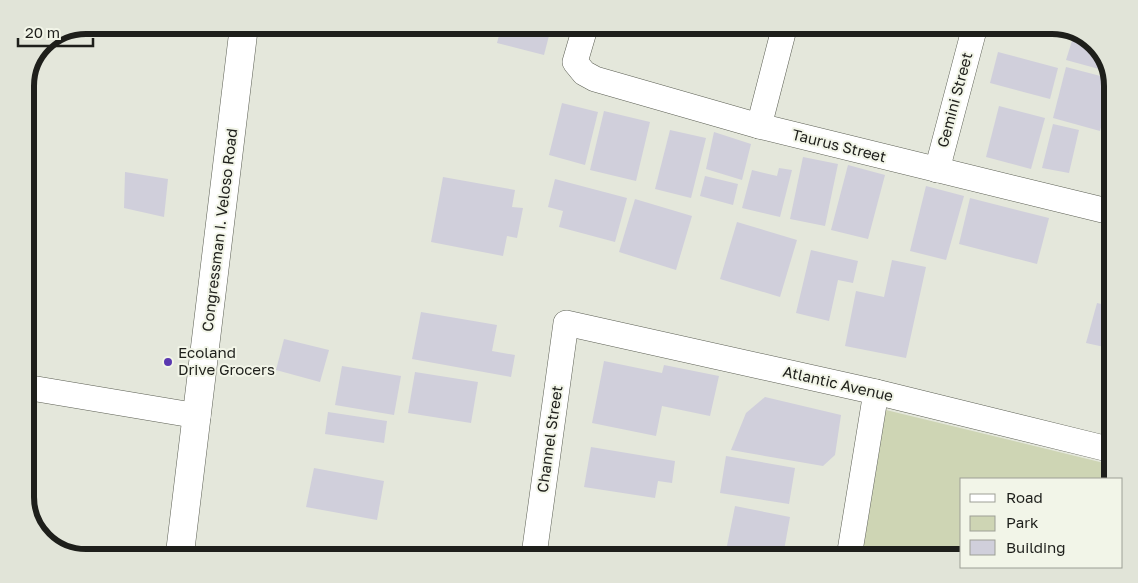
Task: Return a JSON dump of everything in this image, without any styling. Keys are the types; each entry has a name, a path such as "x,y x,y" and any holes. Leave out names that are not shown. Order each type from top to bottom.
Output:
{"main road":[{"name":"Congressman I. Veloso Road","path":"181,549 243,34"}],"street":[{"name":"Taurus Street","path":"582,34 575,62 584,73 595,79 760,126 1104,210"},
{"path":"760,126 783,34"},
{"name":"Gemini Street","path":"937,170 973,34"},
{"name":"Atlantic Avenue","path":"566,323 876,392 1104,448"},
{"name":"Channel Street","path":"535,549 566,323"},
{"path":"34,389 198,416"},
{"path":"850,549 876,392"}],"green space":[{"path":"886,410 1104,463 1104,478 960,478 960,549 863,549"}],"building":[{"path":"499,34 549,34 544,55 497,43"},
{"path":"1049,34 1064,35 1063,38"},
{"path":"1073,38 1081,42 1091,51 1102,70 1066,60"},
{"path":"998,52 1058,68 1050,99 990,83"},
{"path":"1066,67 1103,77 1104,117 1100,131 1053,118"},
{"path":"562,103 598,112 585,165 549,155"},
{"path":"999,106 1045,118 1031,169 986,157"},
{"path":"604,111 650,122 636,181 590,170"},
{"path":"1053,124 1079,130 1069,173 1042,168"},
{"path":"670,130 706,138 691,198 655,189"},
{"path":"714,132 751,144 742,180 706,169"},
{"path":"803,157 838,164 825,226 790,219"},
{"path":"848,165 885,175 868,239 831,230"},
{"path":"779,168 792,170 780,217 742,208 752,170 777,176"},
{"path":"125,172 168,179 164,217 124,208"},
{"path":"705,176 738,184 733,205 700,196"},
{"path":"443,177 515,190 512,207 523,208 517,238 507,236 503,256 431,242"},
{"path":"555,179 627,198 615,242 559,227 563,211 548,207"},
{"path":"926,186 964,196 946,260 910,251"},
{"path":"970,198 1049,218 1037,264 959,244"},
{"path":"635,199 692,216 676,270 619,252"},
{"path":"737,222 797,240 780,297 720,279"},
{"path":"811,250 858,261 853,283 838,280 829,321 796,313"},
{"path":"892,260 926,267 906,358 845,346 856,291 884,297"},
{"path":"1097,303 1104,305 1104,347 1086,343"},
{"path":"421,312 497,325 492,351 515,355 511,377 412,359"},
{"path":"284,339 329,350 320,382 276,370"},
{"path":"604,361 662,373 664,365 719,376 710,416 662,406 656,436 592,423"},
{"path":"342,366 401,376 394,415 335,405"},
{"path":"415,372 478,382 471,423 408,413"},
{"path":"765,397 841,415 835,455 823,466 731,450 746,413"},
{"path":"328,412 387,421 384,443 325,434"},
{"path":"591,447 675,461 672,483 658,481 655,498 584,487"},
{"path":"726,456 795,468 789,504 720,493"},
{"path":"314,468 384,481 377,520 306,507"},
{"path":"735,506 790,517 784,549 726,549"}],"place":[{"name":"Ecoland Drive Grocers","path":"168,362"}]}
